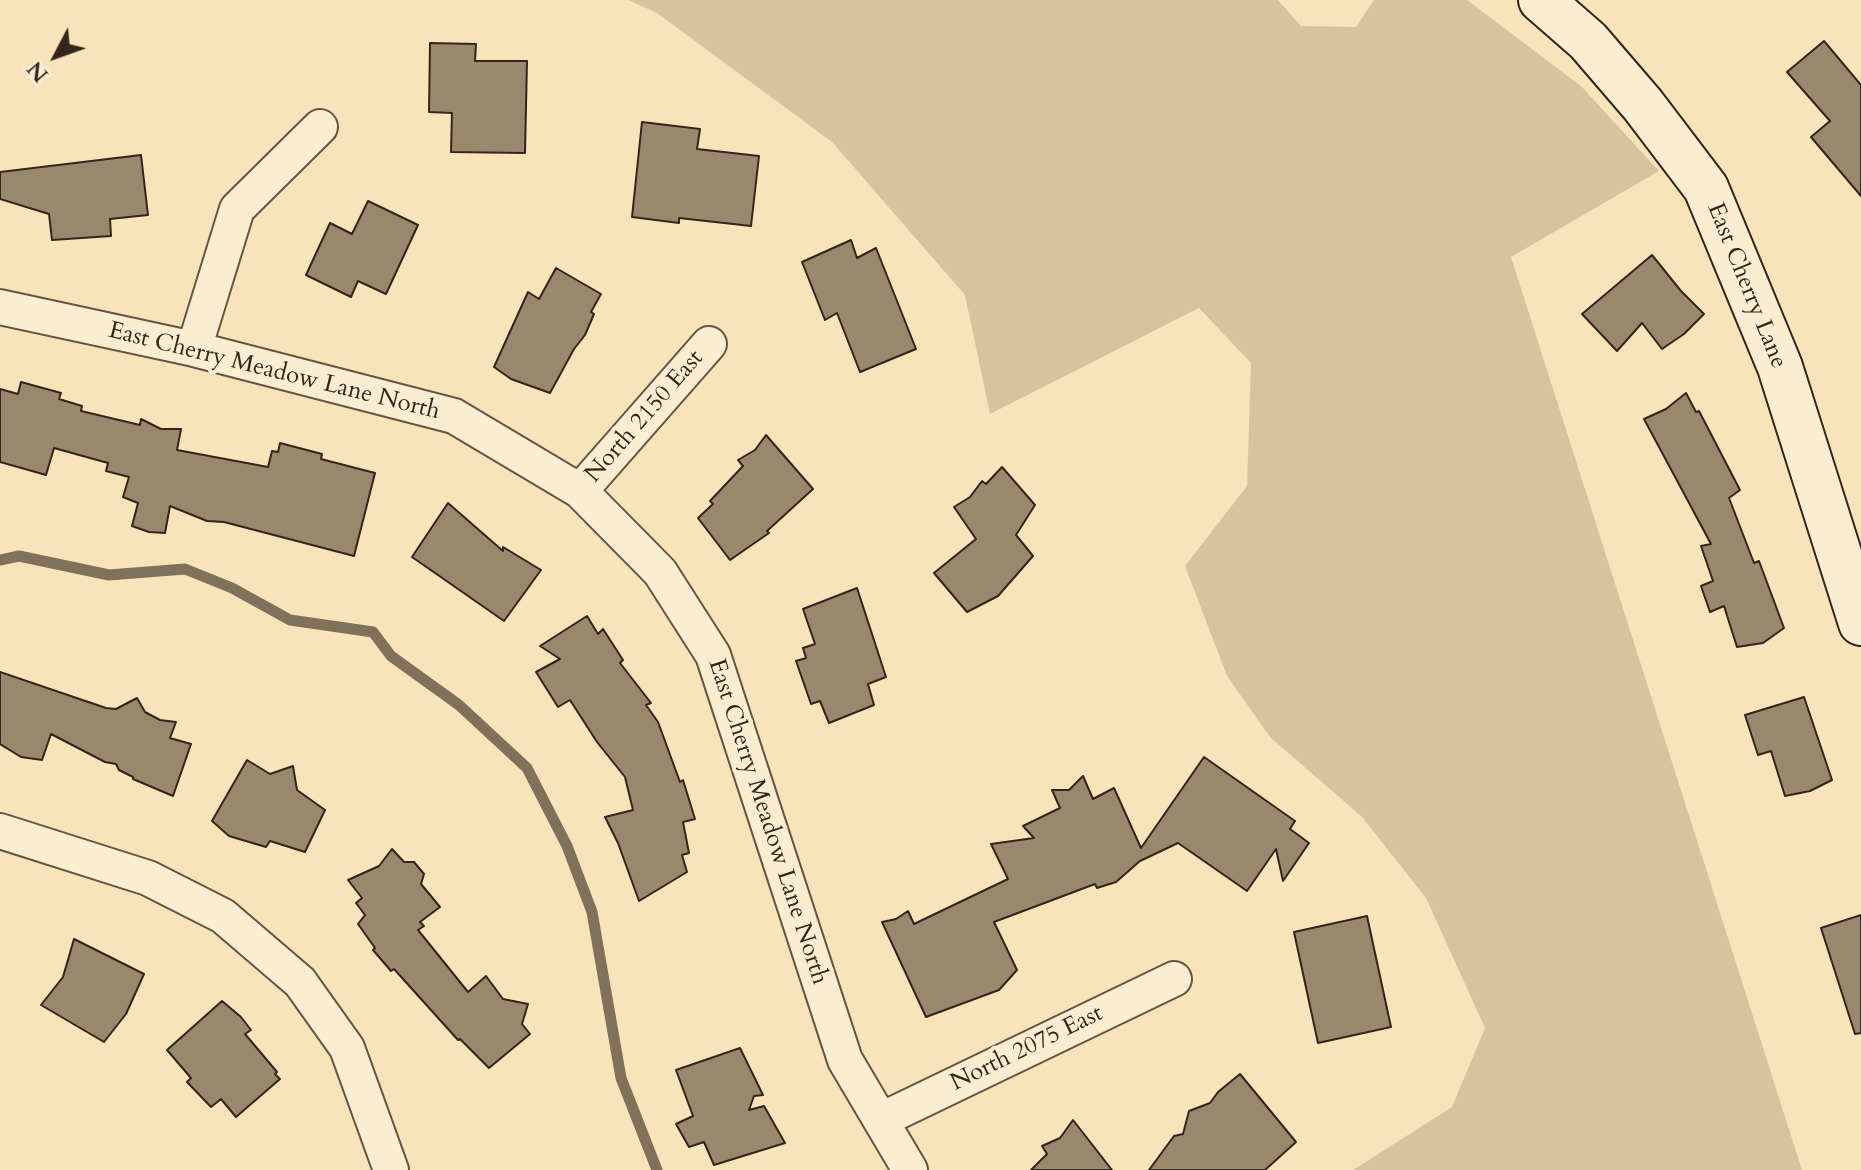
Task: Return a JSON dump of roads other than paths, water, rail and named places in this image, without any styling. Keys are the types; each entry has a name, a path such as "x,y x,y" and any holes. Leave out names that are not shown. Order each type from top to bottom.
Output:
{"street":[{"name":"East Cherry Lane","path":"1541,0 1588,41 1643,105 1706,188 1780,367 1861,623"},
{"path":"194,349 237,209 320,127"},
{"name":"East Cherry Meadow Lane North","path":"0,307 194,349 454,416 580,491 660,572 713,655 845,1060 910,1170"},
{"name":"North 2150 East","path":"580,491 709,344"},
{"path":"0,831 148,878 223,916 300,982 347,1048 391,1170"},
{"name":"North 2075 East","path":"881,1120 1174,979"}],"waterway":[{"path":"0,560 19,556 109,575 185,569 232,588 290,620 373,632 391,656 459,705 527,768 567,846 592,912 621,1078 657,1170"}]}
